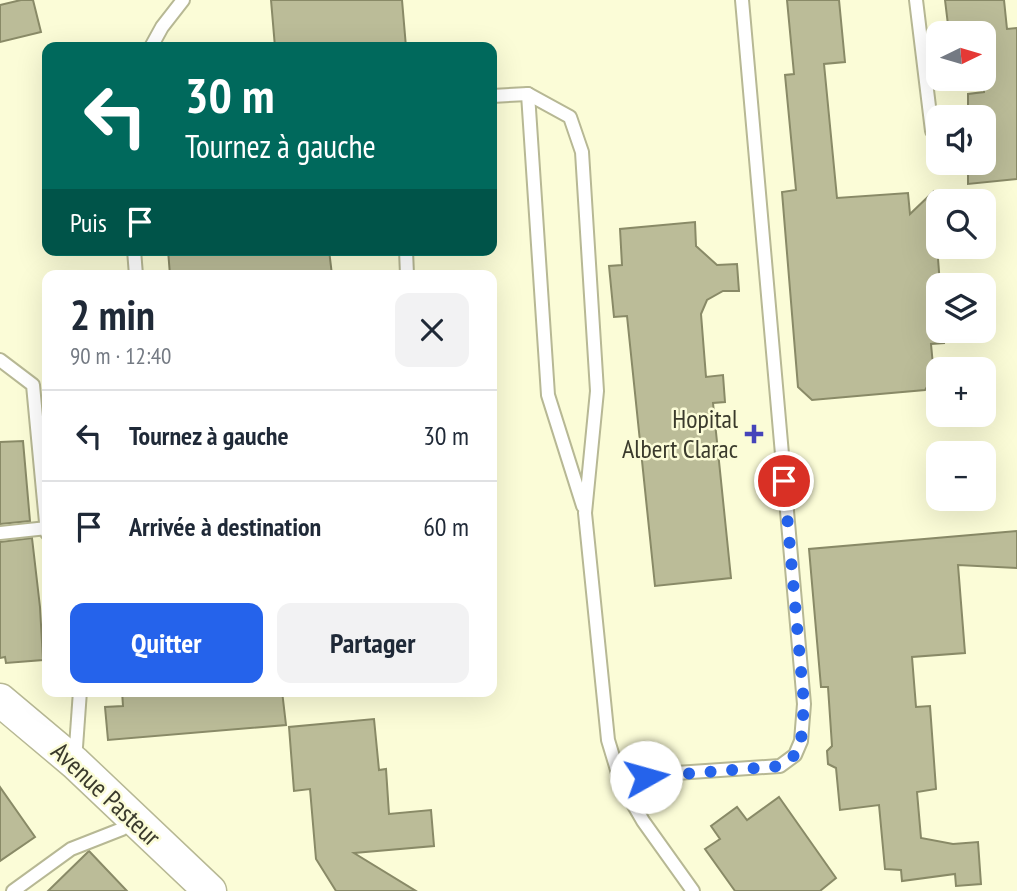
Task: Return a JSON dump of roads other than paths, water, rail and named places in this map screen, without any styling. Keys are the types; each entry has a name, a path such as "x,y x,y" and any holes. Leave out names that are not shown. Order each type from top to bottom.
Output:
{"street":[{"name":"Avenue Pasteur","path":"0,700 75,763 210,891"}],"lane":[{"path":"154,42 183,0"},
{"path":"621,783 676,773 780,766 795,755 801,741 804,704 742,0"},
{"path":"916,0 929,105"},
{"path":"528,94 548,394 585,513"},
{"path":"497,96 528,94 570,117 582,152 597,391 585,513 608,740 621,783 643,821 693,891"},
{"path":"0,360 33,385 42,479"},
{"path":"0,533 42,531"},
{"path":"75,763 80,697"},
{"path":"13,891 71,849 122,829 134,819"}],"place":[{"name":"Hopital Albert Clarac","path":"754,434"}]}
